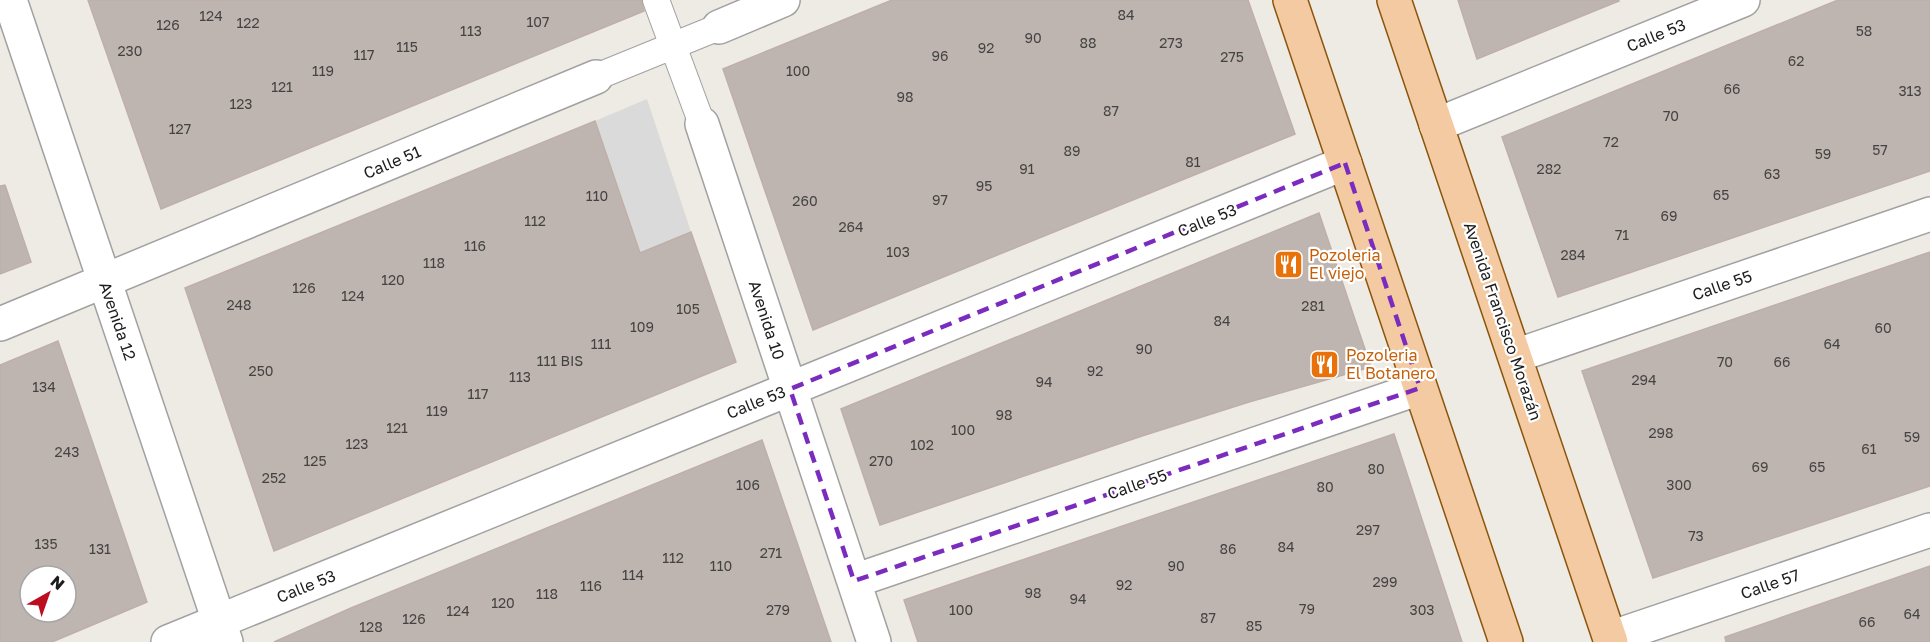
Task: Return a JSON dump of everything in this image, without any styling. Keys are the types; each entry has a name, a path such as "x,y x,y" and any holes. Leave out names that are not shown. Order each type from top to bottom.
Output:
{"main road":[{"path":"1290,0 1506,642"},
{"name":"Avenida Francisco Morazán","path":"1394,0 1611,640"}],"street":[{"name":"Avenida 12","path":"10,0 223,632"},
{"name":"Avenida 10","path":"656,0 702,124 874,642"},
{"name":"Calle 51","path":"0,324 783,0"},
{"name":"Calle 53","path":"1436,125 1743,0"},
{"name":"Calle 53","path":"168,642 223,632 790,389 1345,164"},
{"name":"Calle 55","path":"1515,356 1930,214"},
{"name":"Calle 55","path":"854,581 1420,388"},
{"name":"Calle 57","path":"1611,640 1930,530"}],"highlighted area":[{"path":"1345,163 1420,388 854,581 790,389"}],"shaded area":[{"path":"647,99 691,232 640,253 595,121"}],"building":[{"path":"88,0 641,0 644,11 161,209"},
{"path":"892,0 1248,0 1295,134 813,330 723,69"},
{"path":"1458,0 1618,0 1619,1 1477,59"},
{"path":"1838,0 1930,0 1930,171 1558,297 1502,137"},
{"path":"595,121 640,253 691,232 736,362 274,551 185,288"},
{"path":"5,185 31,262 0,274 0,186"},
{"path":"1319,213 1371,367 1142,436 880,525 841,409"},
{"path":"1930,252 1930,486 1653,578 1582,371"},
{"path":"58,341 147,602 52,642 0,642 0,365"},
{"path":"1394,434 1462,642 918,642 904,600"},
{"path":"762,440 831,642 274,642 351,608"},
{"path":"1930,566 1930,642 1726,642 1725,637"}],"place":[{"name":"Pozoleria El viejo","path":"1288,264"},
{"name":"Pozoleria El Botanero","path":"1325,364"}]}
